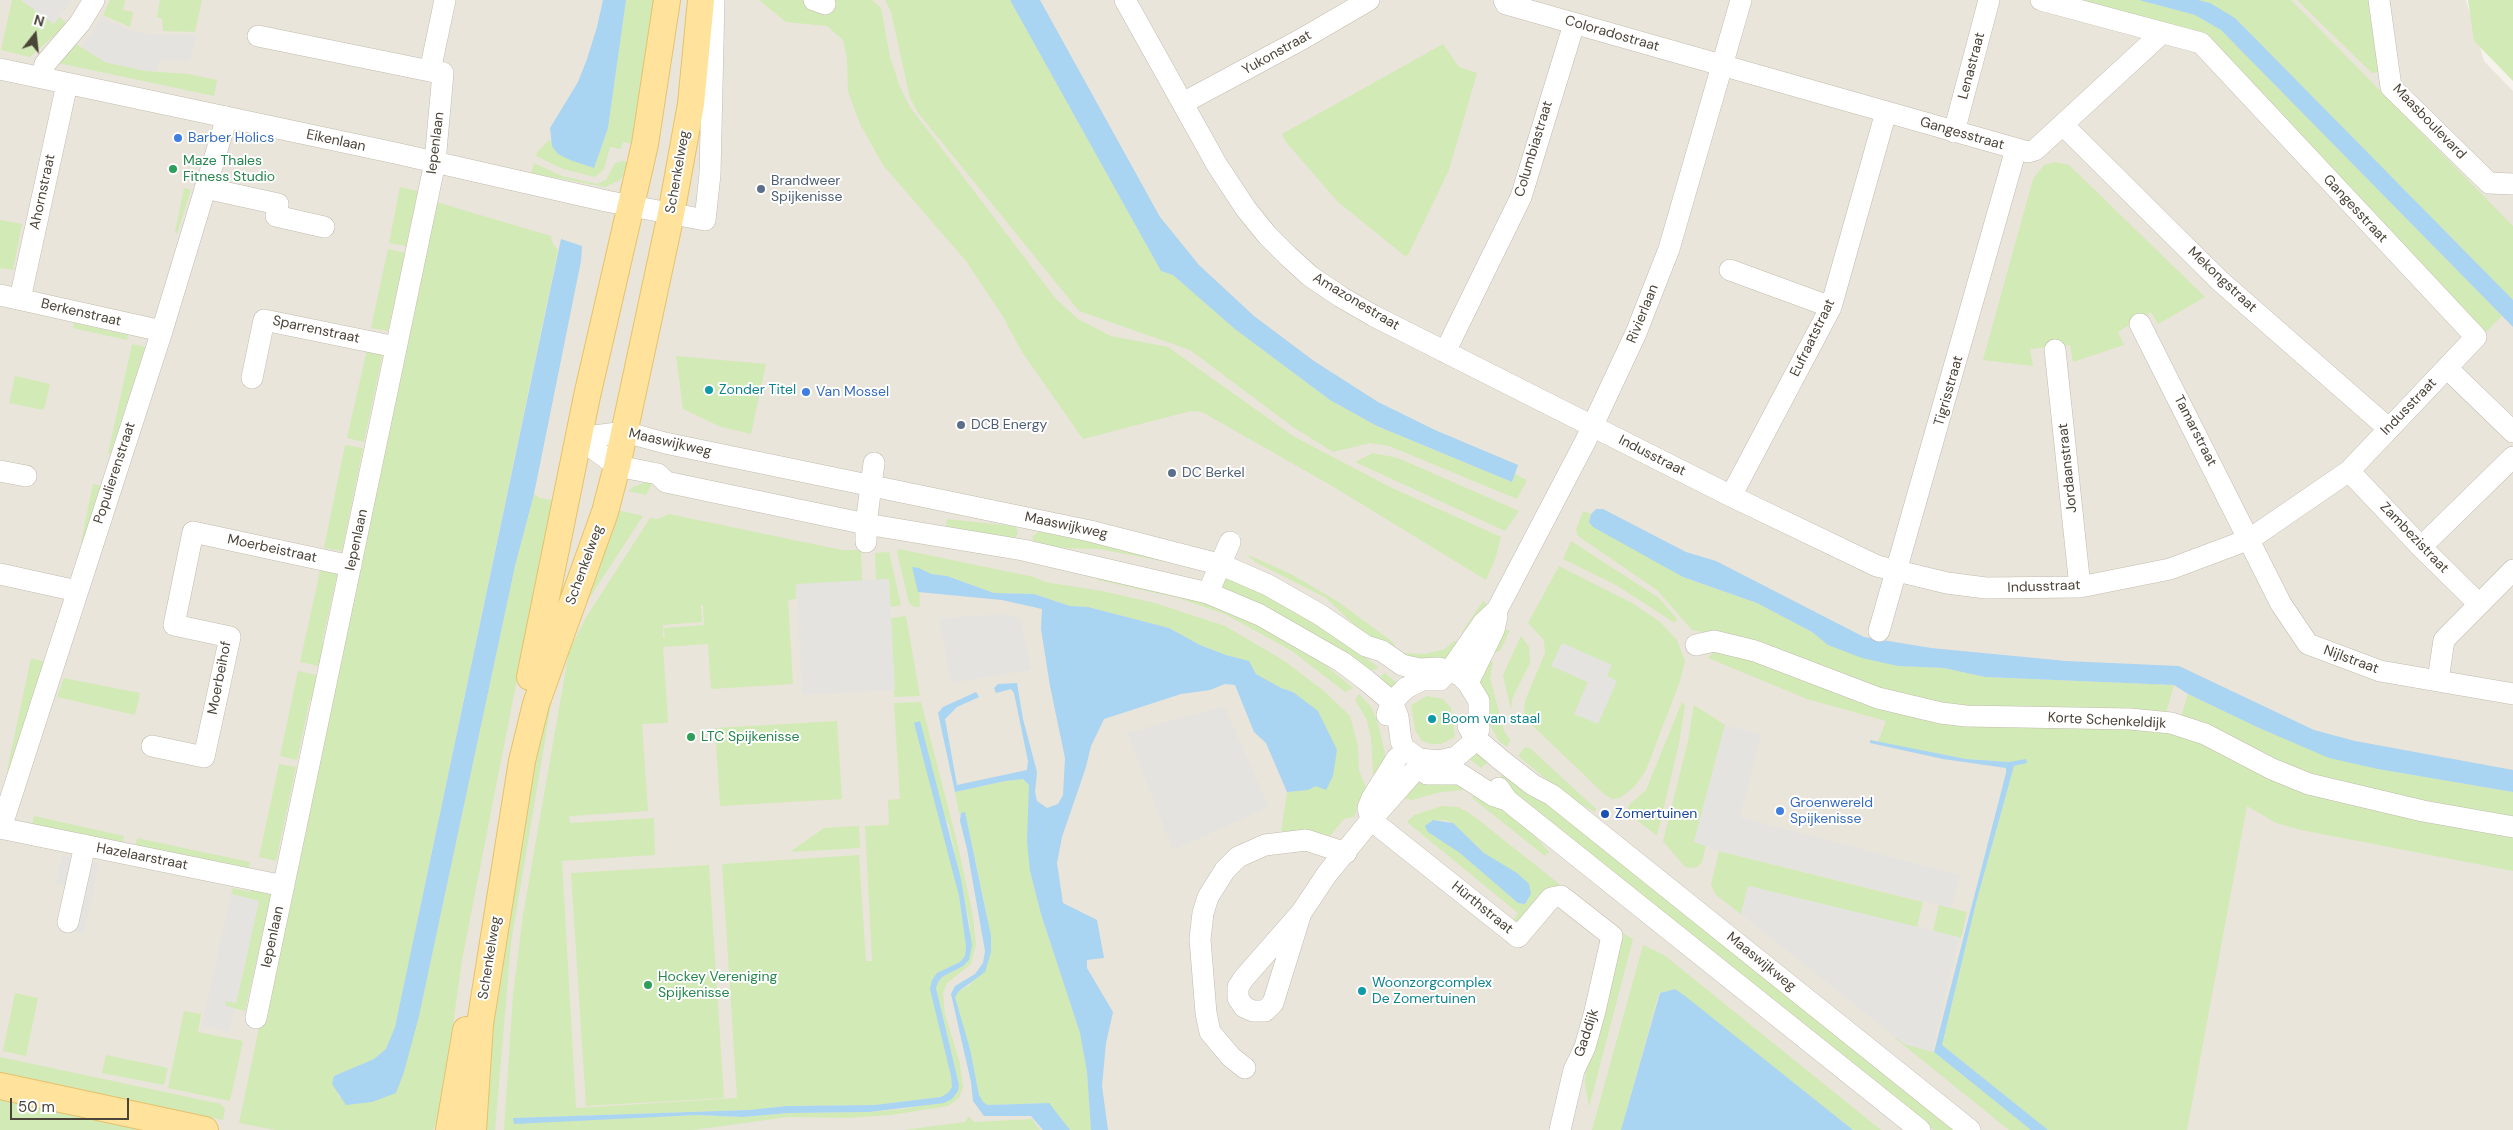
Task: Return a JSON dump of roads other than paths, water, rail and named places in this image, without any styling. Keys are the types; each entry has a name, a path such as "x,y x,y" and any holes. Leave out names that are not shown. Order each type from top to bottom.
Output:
{"main road":[{"name":"Schenkelweg","path":"449,1130 512,758 579,438 645,144 667,0"},
{"name":"Schenkelweg","path":"474,1130 480,1024 522,761 536,704 604,512 625,432 691,104 701,0"},
{"path":"0,1086 205,1130"}],"street":[{"path":"42,78 45,64 80,24 94,0"},
{"path":"258,36 430,71 445,0"},
{"name":"Schenkelweg","path":"704,220 710,183 714,0"},
{"name":"Amazonestraat","path":"1125,0 1217,165 1246,209 1267,235 1288,256 1310,276 1350,302 1445,352 1592,425"},
{"name":"Yukonstraat","path":"1183,103 1294,44 1369,0"},
{"name":"Coloradostraat","path":"1504,0 1506,4 1722,65"},
{"name":"Rivierlaan","path":"1468,683 1494,630 1498,610 1592,425 1636,333 1669,249 1741,0"},
{"name":"Lenastraat","path":"1954,132 1989,0"},
{"name":"Gangesstraat","path":"2041,0 2201,44 2476,337"},
{"name":"Maasboulevard","path":"2379,0 2391,87 2489,183 2513,184"},
{"name":"Columbiastraat","path":"1445,352 1521,197 1574,24"},
{"name":"Gangesstraat","path":"1722,65 2028,152 2035,150 2162,33"},
{"name":"Eikenlaan","path":"0,69 435,162 630,206 704,220"},
{"name":"Iepenlaan","path":"256,1018 435,162 443,74 430,71"},
{"name":"Ahornstraat","path":"10,297 67,84"},
{"name":"Eufraatstraat","path":"1731,496 1831,307 1886,112"},
{"name":"Populierenstraat","path":"1,828 162,331 227,117"},
{"name":"Mekongstraat","path":"2063,124 2220,281 2388,428"},
{"name":"Tigrisstraat","path":"1879,631 1898,572 2016,149"},
{"path":"205,188 278,204 276,216 324,227"},
{"path":"1730,270 1831,307"},
{"name":"Berkenstraat","path":"10,297 162,331"},
{"name":"Sparrenstraat","path":"252,378 264,320 396,347"},
{"name":"Tamarstraat","path":"2140,324 2250,539"},
{"name":"Indusstraat","path":"1592,425 1731,496 1877,566 1947,583 1986,588 2080,587 2170,569 2250,539 2349,471 2476,337"},
{"name":"Jordaanstraat","path":"2055,350 2080,587"},
{"path":"2447,368 2513,432"},
{"name":"Maaswijkweg","path":"579,438 625,432 665,443 1090,531 1222,564 1268,585 1319,614 1366,646 1376,660 1400,677 1416,676"},
{"path":"579,438 617,466 658,474 666,482 866,533 1023,550 1208,593 1260,615 1327,655 1336,668 1381,710 1398,717 1404,748 1419,765"},
{"path":"2421,547 2513,457"},
{"path":"866,533 870,485 874,464"},
{"path":"0,471 26,476"},
{"name":"Zambezistraat","path":"2349,471 2421,547 2479,604"},
{"name":"Moerbeistraat","path":"193,532 352,566"},
{"name":"Moerbeihof","path":"152,746 204,757 230,637 174,625 193,532"},
{"name":"Nijlstraat","path":"2250,539 2282,604 2308,644 2380,671 2513,694"},
{"path":"1208,593 1230,542"},
{"path":"2438,680 2444,640 2513,570"},
{"path":"0,574 77,591"},
{"name":"Rivierlaan","path":"1444,675 1483,623 1498,610"},
{"name":"Korte Schenkeldijk","path":"1696,645 1714,640 1755,651 1878,698 1941,713 1966,716 2130,719 2171,723 2204,734 2272,769 2309,784 2423,811 2513,827"},
{"path":"1477,734 1468,725 1467,709 1462,695 1439,668 1416,676 1389,712 1387,739 1397,758 1419,765 1439,761 1453,764 1499,788 1507,800 1920,1130"},
{"path":"1444,675 1460,675 1468,683 1479,701 1477,734 1453,764"},
{"name":"Maaswijkweg","path":"1477,734 1538,777 1552,795 1970,1130"},
{"path":"1370,820 1368,808 1372,798 1397,758"},
{"path":"1301,913 1327,874 1346,853 1370,820 1419,765"},
{"name":"Hürthstraat","path":"1370,820 1518,937 1551,898 1561,896 1612,936"},
{"name":"Hazelaarstraat","path":"1,828 284,886"},
{"path":"1245,1068 1231,1056 1210,1032 1206,1014 1200,946 1203,913 1208,897 1225,870 1238,857 1264,845 1306,840 1346,853"},
{"path":"68,922 84,845"},
{"name":"Gaddijk","path":"1560,1130 1574,1070 1585,1047 1595,1011 1612,936"}],"water":[{"path":"603,0 626,0 608,128 594,168 558,154 552,146 550,128 578,82 597,27"},
{"path":"1010,0 1040,0 1160,217 1199,265 1254,316 1314,361 1378,402 1435,430 1518,465 1512,482 1377,426 1330,400 1235,329 1173,275 1161,271"},
{"path":"2139,0 2198,0 2210,3 2235,18 2513,300 2513,327 2221,30 2195,15"},
{"path":"561,239 582,246 581,261 534,494 515,566 419,1016 404,1072 396,1093 372,1102 346,1105 332,1084 334,1076 374,1059 386,1049 395,1027"},
{"path":"1596,509 1603,509 1686,552 1716,561 1864,637 1931,648 2066,661 2179,666 2314,730 2355,741 2513,770 2513,792 2378,769 2329,758 2257,727 2188,694 2174,685 1985,677 1944,668 1898,666 1862,658 1828,645 1812,632 1757,603 1683,577 1593,527 1589,522 1591,514"},
{"path":"912,567 931,574 947,576 994,593 1034,594 1070,606 1088,607 1169,628 1200,645 1249,661 1256,674 1281,688 1293,692 1318,711 1337,750 1333,776 1326,790 1316,786 1308,790 1287,792 1266,743 1254,732 1235,685 1225,684 1210,690 1181,694 1104,719 1091,746 1086,767 1062,837 1057,863 1063,903 1097,920 1104,958 1087,960 1087,968 1113,1012 1106,1043 1102,1086 1108,1130 1091,1130 1087,1072 1080,1033 1041,914 1030,871 1027,841 1029,785 1023,779 955,792 938,713 943,707 976,692 979,697 957,707 945,719 957,785 1027,770 1028,761 1014,693 1011,689 996,693 994,688 998,684 1017,683 1023,719 1037,772 1035,792 1037,801 1047,808 1058,804 1063,795 1065,758 1050,686 1041,629 1042,609 1002,600 918,592"},
{"path":"920,721 961,879 972,945 969,960 963,966 942,977 936,988 959,1085 958,1091 952,1099 944,1103 869,1112 788,1113 743,1117 697,1115 514,1124 513,1118 749,1110 787,1106 875,1105 941,1097 948,1093 952,1087 951,1076 930,989 932,980 937,973 960,962 965,956 966,946 959,896 914,723"},
{"path":"1870,740 1966,759 2009,762 2026,759 2027,763 2014,766 1976,903 1942,1045 2048,1130 2031,1130 1934,1052 2006,768 1943,759 1870,743"},
{"path":"965,812 991,936 991,952 985,972 959,991 955,997 970,1049 979,1095 983,1102 988,1105 1049,1103 1070,1130 1043,1130 1031,1116 984,1116 973,1101 971,1082 951,994 955,986 975,974 983,963 985,951 967,849 960,821 961,813"},
{"path":"1433,820 1453,823 1484,853 1517,873 1529,884 1531,894 1525,904 1518,903 1460,853 1428,832 1425,826"},
{"path":"1675,989 1853,1130 1621,1130 1660,993"}],"place":[{"name":"Barber Holics","path":"178,138"},
{"name":"Maze Thales Fitness Studio","path":"173,169"},
{"name":"Brandweer Spijkenisse","path":"761,189"},
{"name":"Zonder Titel","path":"709,390"},
{"name":"Van Mossel","path":"806,392"},
{"name":"DCB Energy","path":"961,425"},
{"name":"DC Berkel","path":"1172,473"},
{"name":"Boom van staal","path":"1432,719"},
{"name":"LTC Spijkenisse","path":"691,737"},
{"name":"Groenwereld Spijkenisse","path":"1780,811"},
{"name":"Zomertuinen","path":"1605,814"},
{"name":"Hockey Vereniging Spijkenisse","path":"648,985"},
{"name":"Woonzorgcomplex De Zomertuinen","path":"1362,991"}]}
